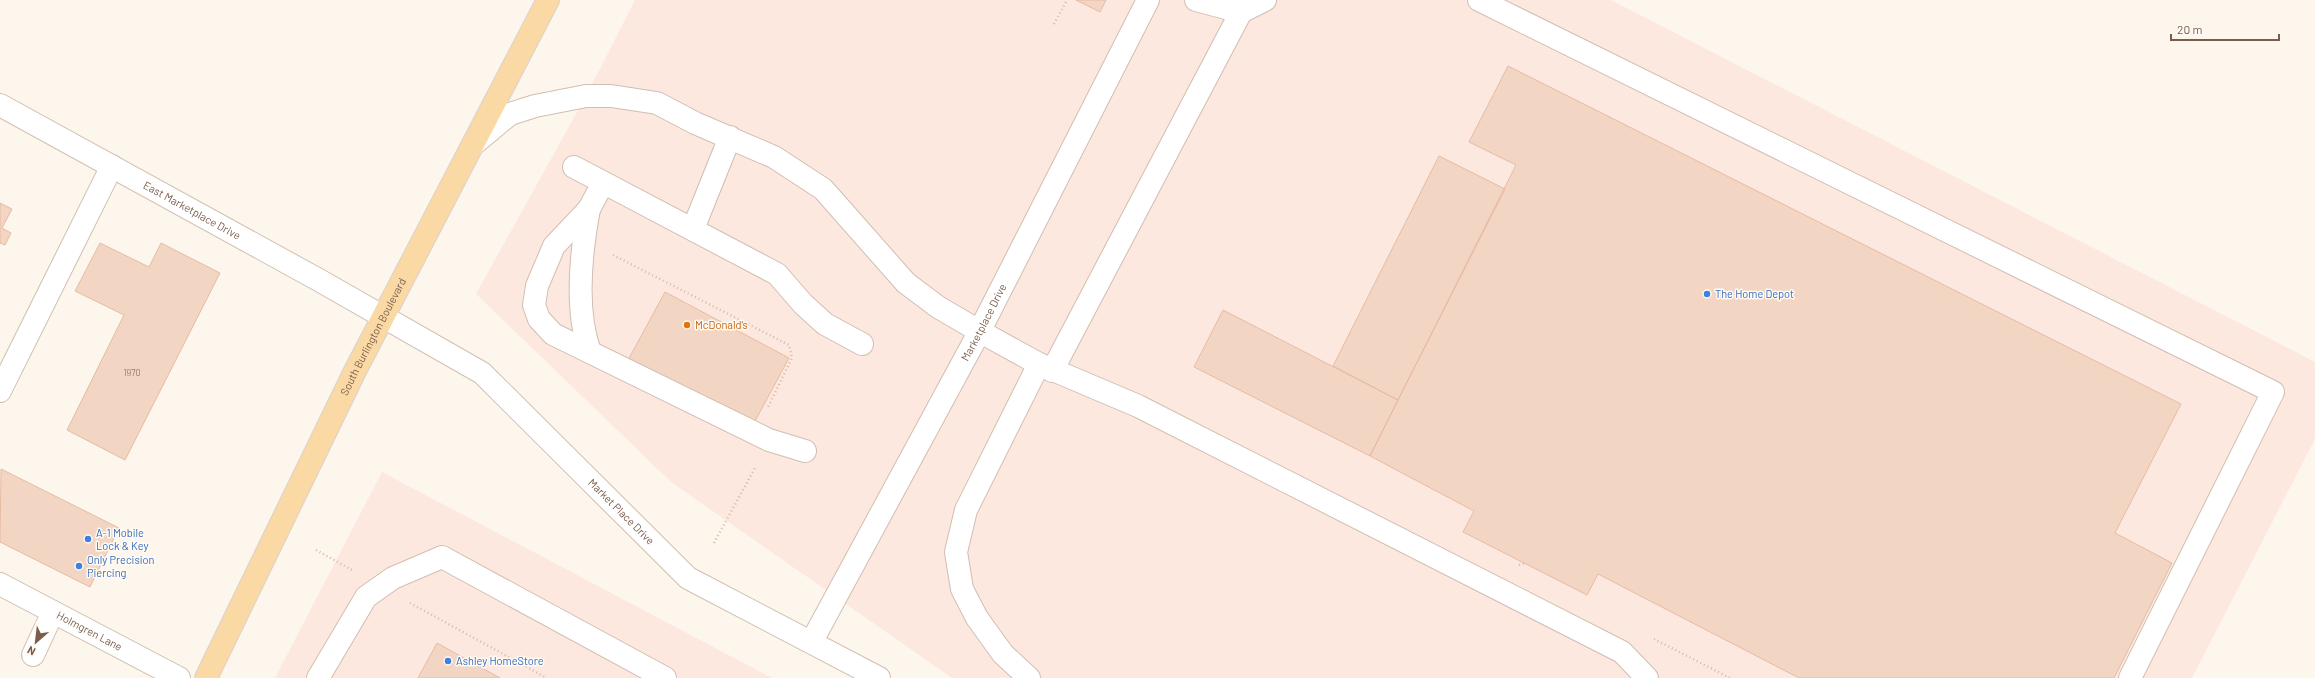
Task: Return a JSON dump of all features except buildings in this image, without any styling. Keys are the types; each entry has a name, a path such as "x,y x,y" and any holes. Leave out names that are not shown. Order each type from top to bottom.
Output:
{"main road":[{"name":"South Burlington Boulevard","path":"206,678 383,316 475,143 548,0"}],"street":[{"name":"Marketplace Drive","path":"812,641 979,331 1148,0"},
{"path":"1196,0 1241,12"},
{"path":"1029,678 1003,654 977,618 962,589 956,552 966,510 1046,368 1241,12 1265,0"},
{"path":"1479,0 2273,392 2130,678"},
{"path":"475,143 510,114 586,96 611,96 657,103 695,123 774,157 822,189 906,283 938,307 979,331 1046,368 1138,406 1622,652 1647,678"},
{"name":"East Marketplace Drive","path":"0,105 383,316"},
{"path":"693,229 730,137"},
{"path":"0,391 112,166"},
{"path":"574,167 777,274 803,304 825,324 862,344"},
{"path":"603,183 589,209 554,246 537,286 534,305 538,319 553,334 769,440 805,451"},
{"path":"589,209 583,242 582,316 585,336 590,352"},
{"name":"Market Place Drive","path":"383,316 482,373 688,578 812,641 880,678"},
{"path":"318,678 366,597 393,578 442,557 665,678"},
{"name":"Holmgren Lane","path":"0,584 179,678"},
{"path":"33,655 53,612"}],"path":[{"path":"1054,24 1067,0"},
{"path":"609,252 789,345 792,358 764,414"},
{"path":"714,543 757,465"},
{"path":"316,550 358,574"},
{"path":"406,601 547,678"}],"shaded area":[{"path":"635,0 1611,0 2315,362 2315,439 2192,678 952,678 671,482 476,294 586,96"},
{"path":"382,472 772,678 275,678"}],"place":[{"name":"The Home Depot","path":"1707,294"},
{"name":"McDonald's","path":"687,325"},
{"name":"A-1 Mobile Lock & Key","path":"88,539"},
{"name":"Only Precision Piercing","path":"79,566"},
{"name":"Ashley HomeStore","path":"448,661"}]}
